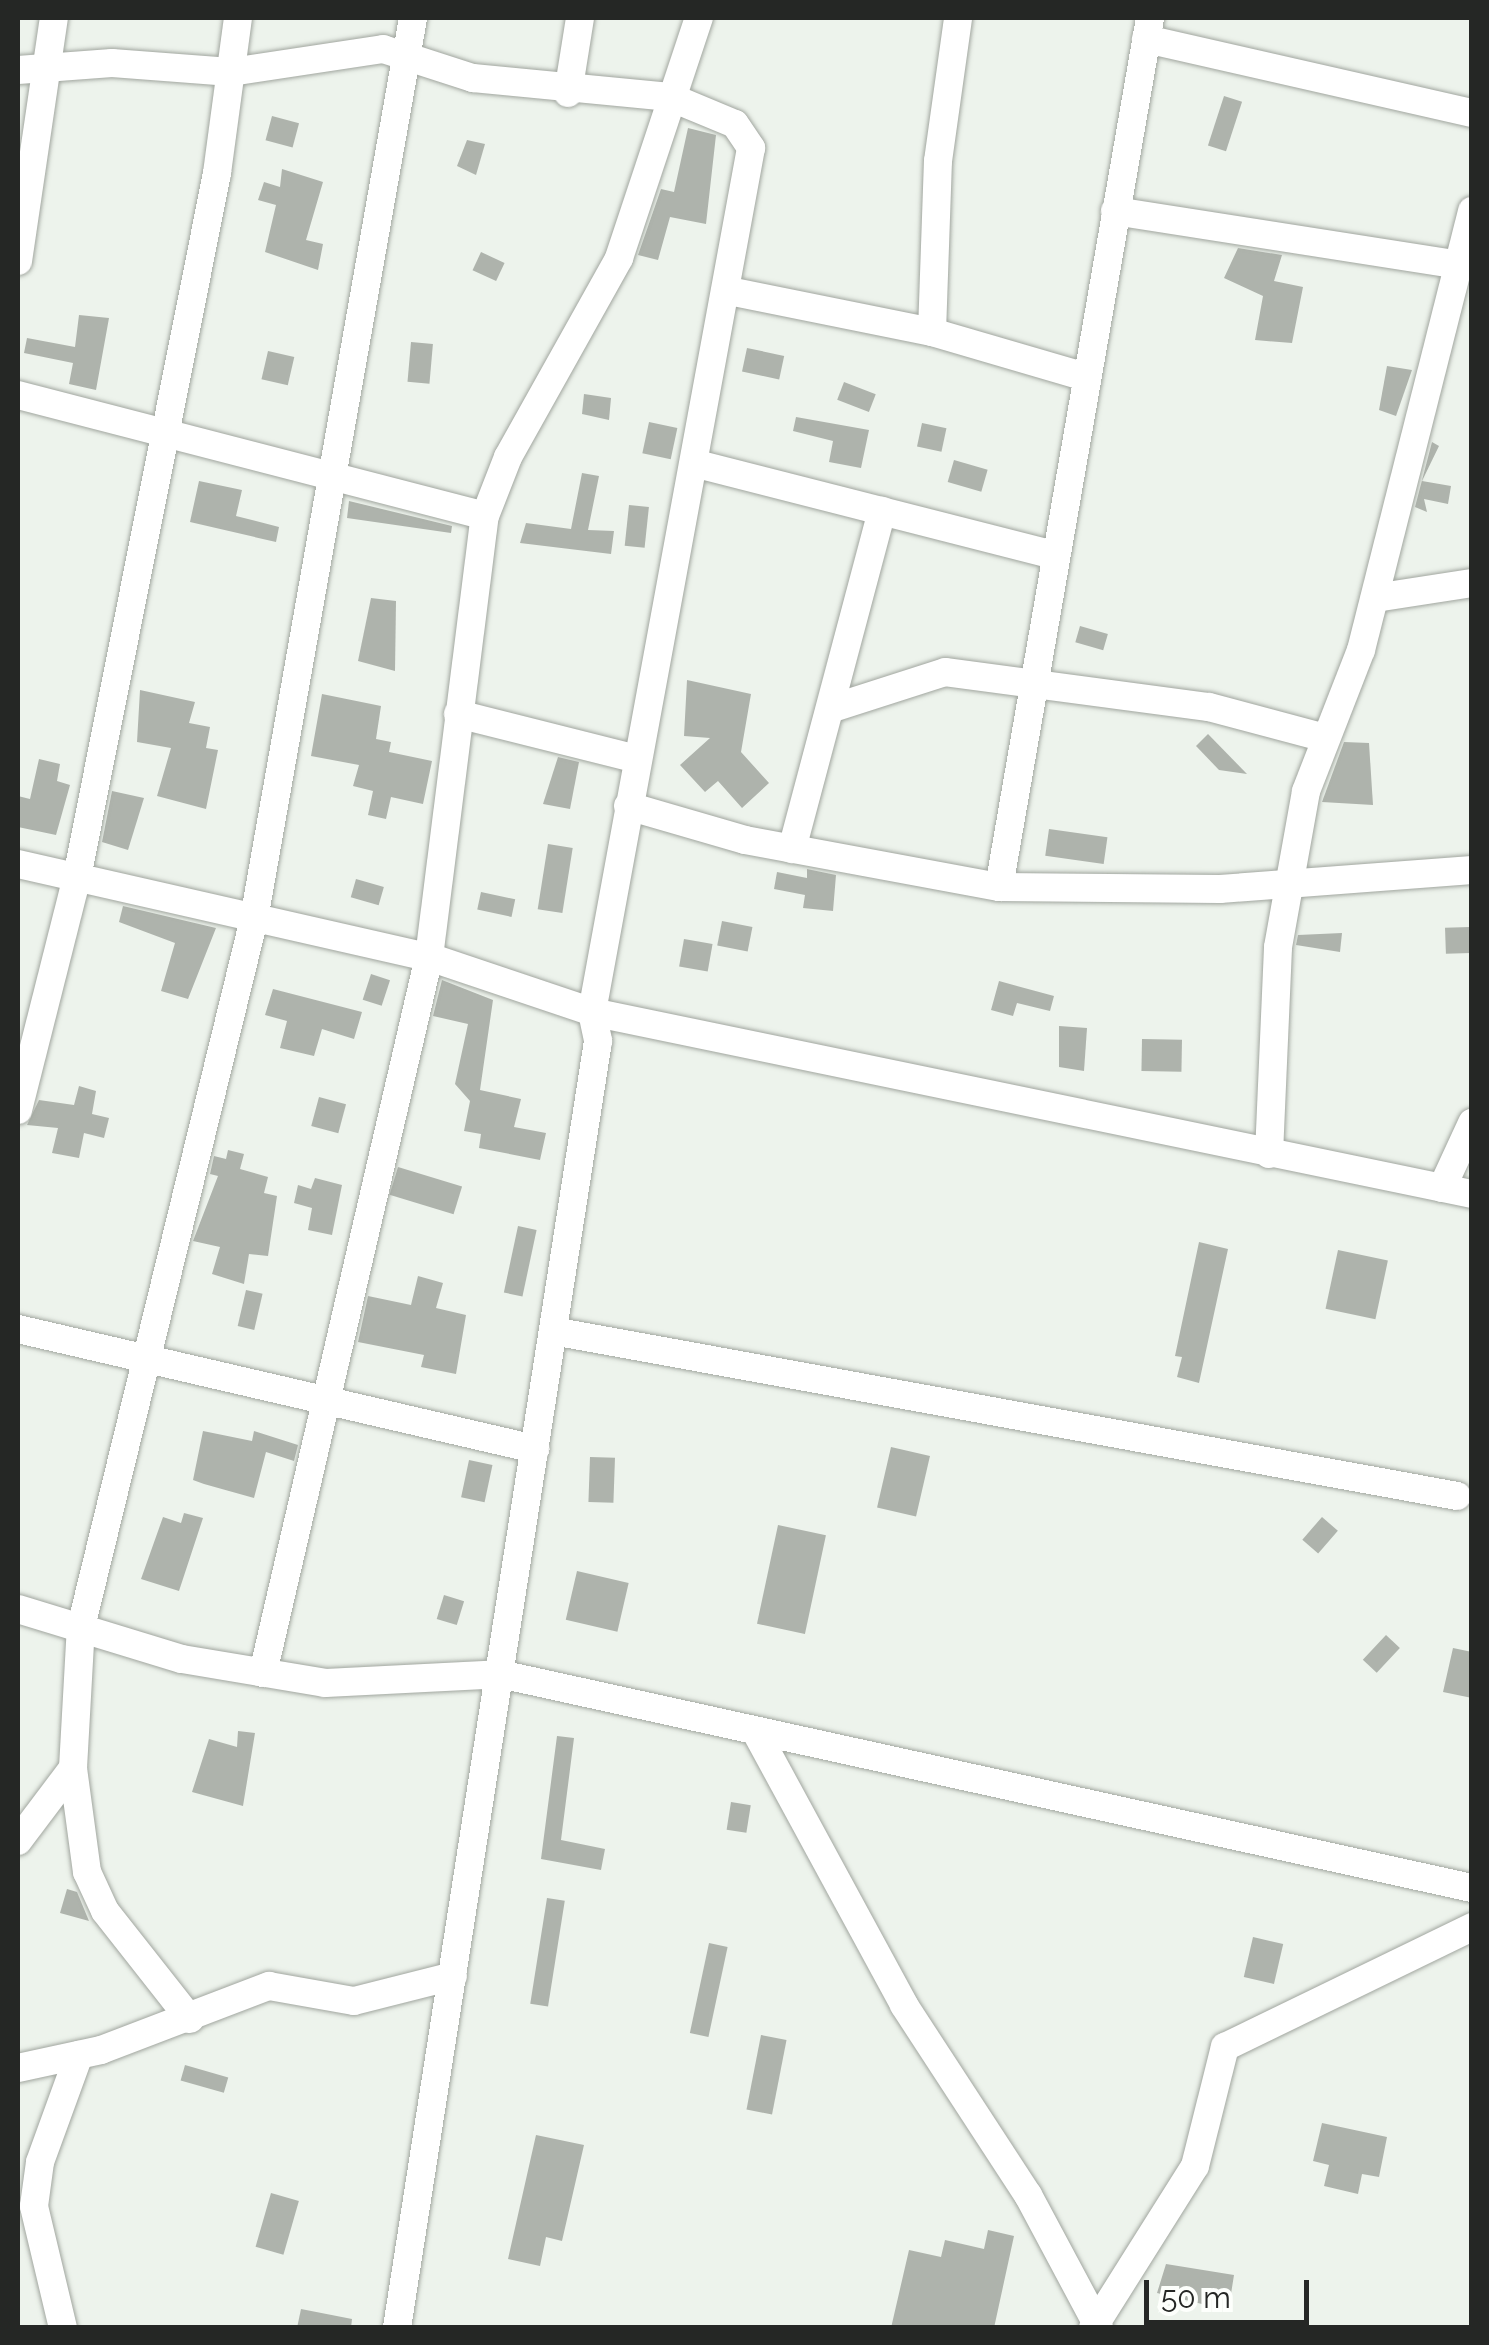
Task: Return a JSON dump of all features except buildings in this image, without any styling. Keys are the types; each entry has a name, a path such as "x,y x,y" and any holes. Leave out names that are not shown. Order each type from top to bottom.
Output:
{"street":[{"path":"18,261 31,66 54,18"},
{"path":"18,1110 77,877 164,430 238,18"},
{"path":"190,2019 99,1898 73,1768 81,1626 140,1357 254,919 412,18"},
{"path":"568,93 580,18"},
{"path":"263,1673 320,1402 429,956 486,516 619,258 699,18"},
{"path":"932,332 938,161 958,18"},
{"path":"999,887 1082,376 1148,28 1472,113"},
{"path":"31,66 231,72 364,48 568,93 670,97 735,124 750,148 729,291 628,806 592,1012 598,1041 397,2328"},
{"path":"1269,1154 1288,884 1322,736 1375,598 1472,211"},
{"path":"1115,212 1460,265"},
{"path":"729,291 932,332 1082,376"},
{"path":"18,395 486,516"},
{"path":"697,464 1052,555"},
{"path":"792,850 882,512"},
{"path":"1375,598 1472,583"},
{"path":"830,709 945,672 1031,678 1322,736"},
{"path":"458,714 637,759"},
{"path":"628,806 792,850 999,887 1288,884 1472,870"},
{"path":"18,864 429,956 592,1012 1472,1194"},
{"path":"1442,1188 1472,1123"},
{"path":"18,1329 535,1449"},
{"path":"553,1331 1457,1496"},
{"path":"18,1609 182,1660 263,1673 387,1685 500,1674 1472,1888"},
{"path":"756,1732 904,2005 1028,2195 1096,2326"},
{"path":"18,1841 73,1768"},
{"path":"1096,2326 1195,2166 1225,2046 1472,1927"},
{"path":"18,2068 79,2055 190,2019 268,1986 354,2001 453,1976"},
{"path":"63,2328 34,2206 40,2162 79,2055"}]}
